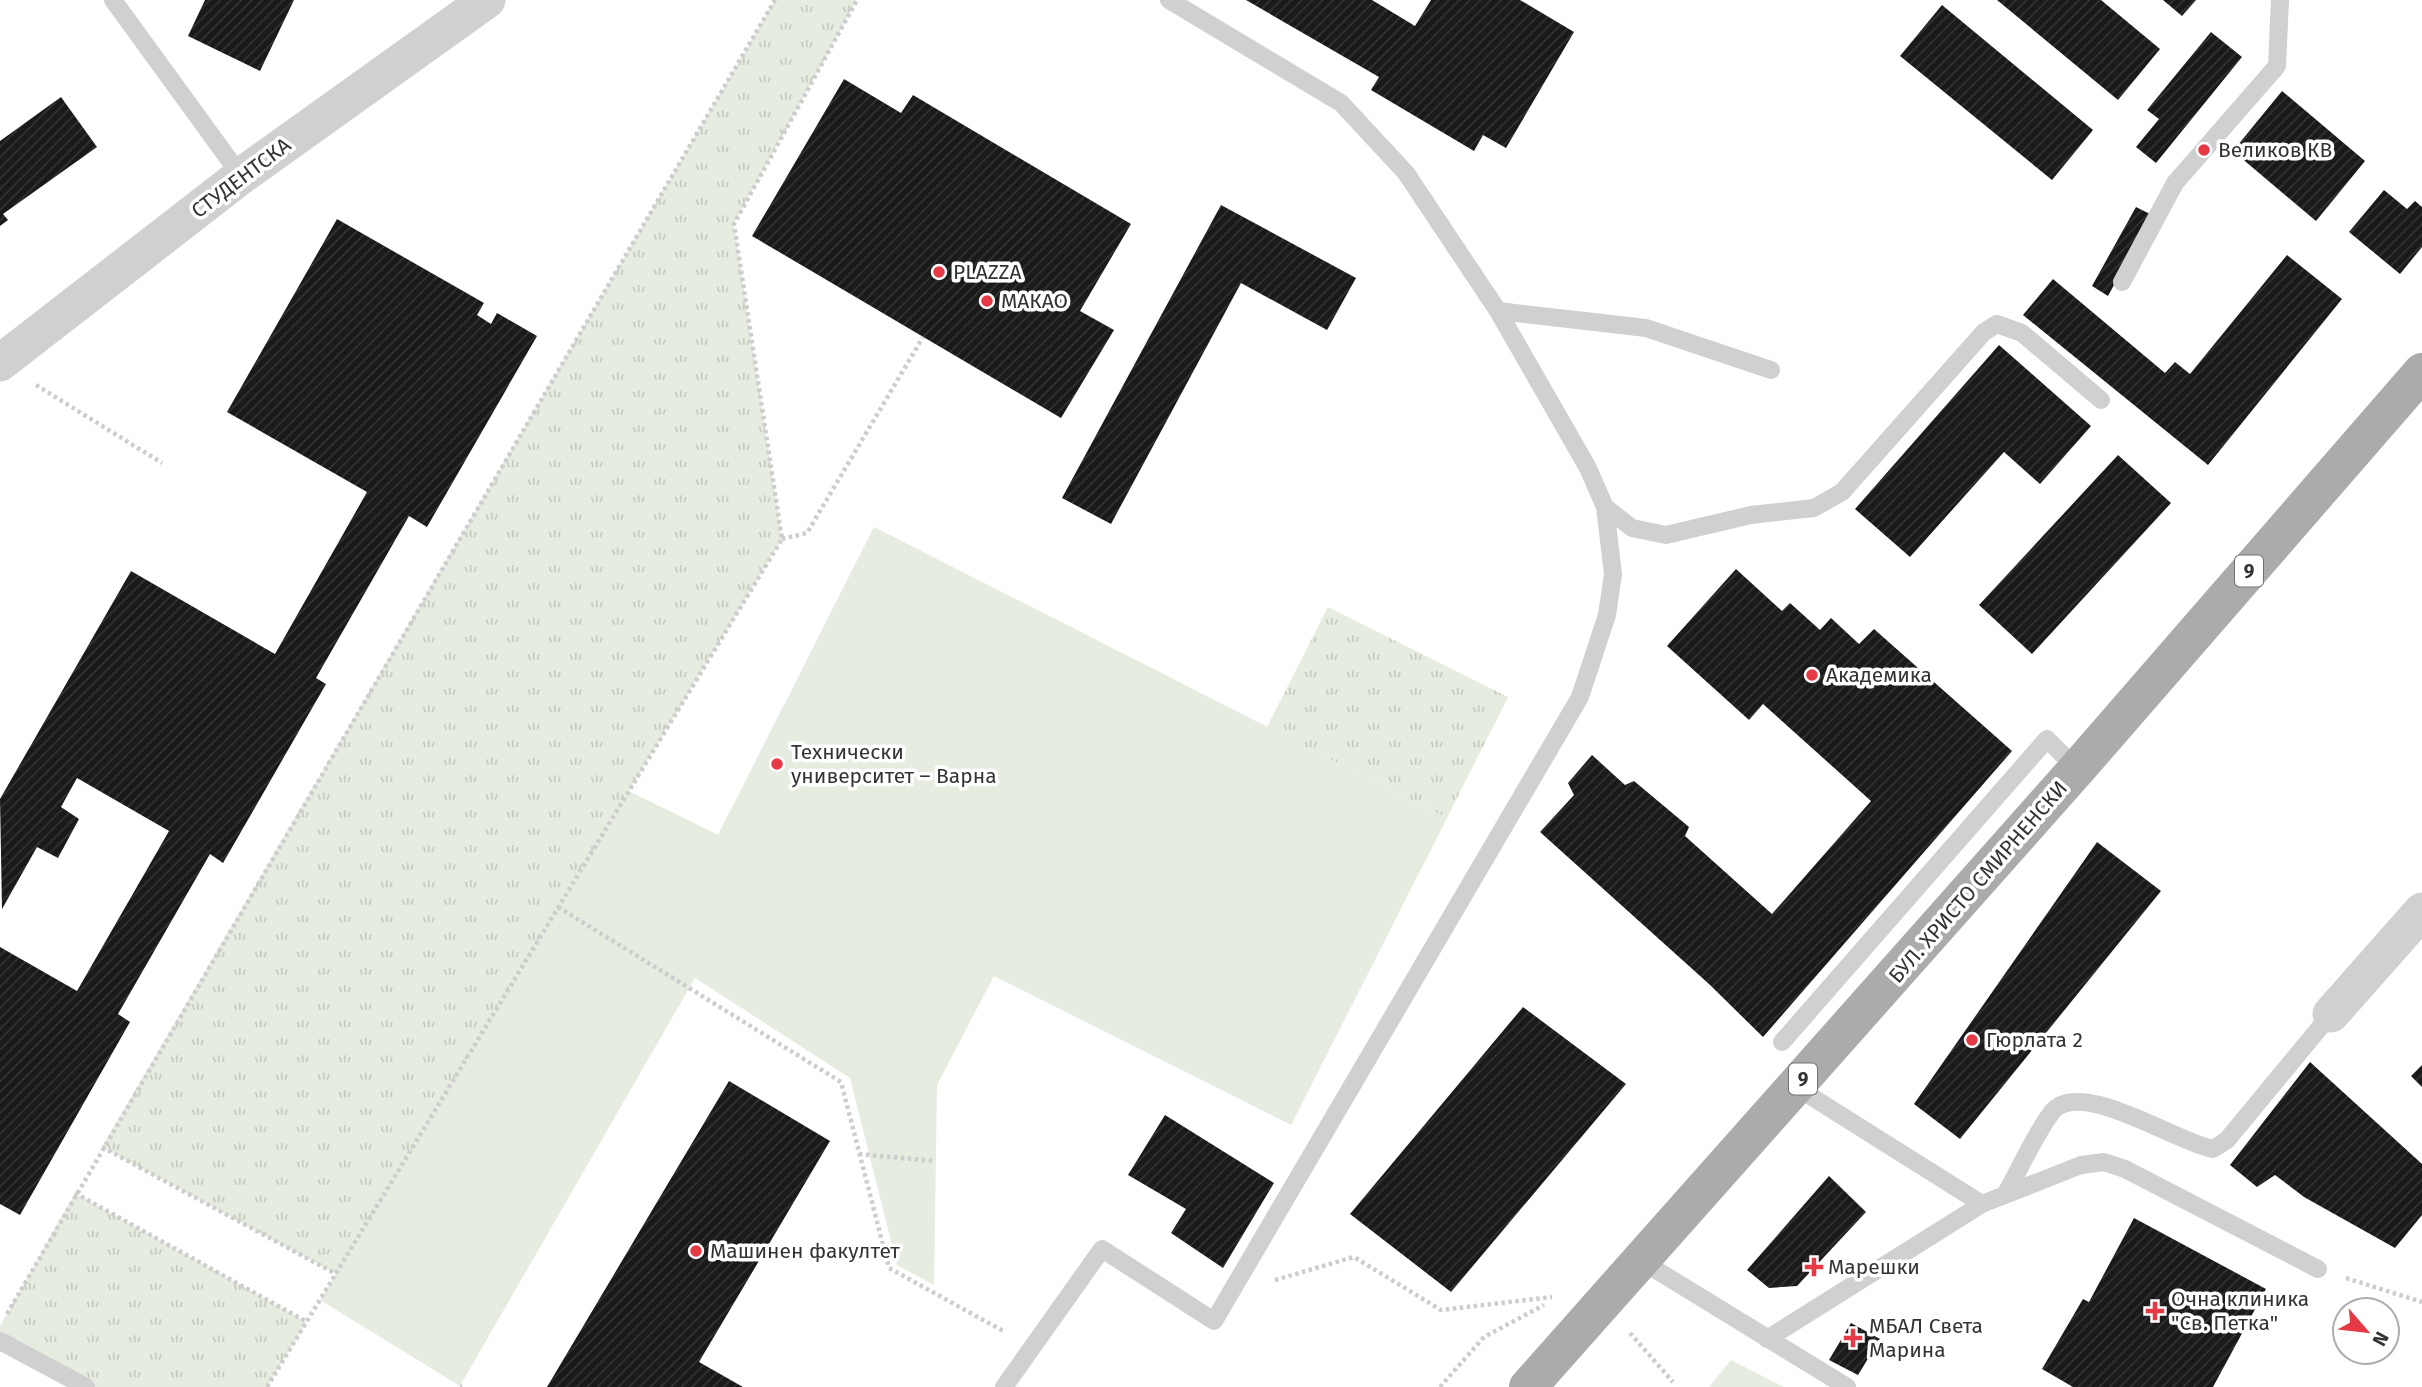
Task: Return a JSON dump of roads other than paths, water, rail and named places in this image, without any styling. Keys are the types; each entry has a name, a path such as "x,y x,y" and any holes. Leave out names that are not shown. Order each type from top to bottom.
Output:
{"main road":[{"name":"БУЛ. ХРИСТО СМИРНЕНСКИ","path":"1528,1387 2077,769 2422,372"}],"street":[{"name":"СТУДЕНТСКА","path":"0,363 241,176 487,0"},
{"path":"2330,1014 2422,911"}],"lane":[{"path":"113,0 241,176"},
{"path":"1004,1387 1102,1249 1214,1321 1580,697 1607,615 1613,574 1605,507 1588,468 1498,311 1406,173 1340,103 1169,0"},
{"path":"2122,282 2175,183 2277,66 2280,0"},
{"path":"1498,311 1646,328 1771,370"},
{"path":"1605,507 1632,528 1666,535 1751,515 1814,508 1842,492 1984,332 1997,324 2022,333 2101,400"},
{"path":"1782,1042 2047,739 2077,769"},
{"path":"2006,1193 2053,1110 2076,1101 2104,1105 2194,1146 2213,1149 2227,1140 2330,1014"},
{"path":"1796,1087 1982,1204"},
{"path":"1767,1339 1982,1204 2081,1164 2104,1162 2125,1169 2318,1269"},
{"path":"1640,1260 1847,1387"},
{"path":"0,1341 86,1387"}],"place":[{"name":"Великов КВ","path":"2204,150"},
{"name":"PLAZZA","path":"939,272"},
{"name":"МАКАО","path":"987,301"},
{"name":"Академика","path":"1812,675"},
{"name":"Технически университет – Варна","path":"777,764"},
{"name":"Гюрлата 2","path":"1972,1040"},
{"name":"Машинен факултет","path":"696,1251"},
{"name":"Марешки","path":"1814,1267"},
{"name":"Очна клиника \"Св. Петка\"","path":"2155,1311"},
{"name":"МБАЛ Света Марина","path":"1853,1338"}]}
